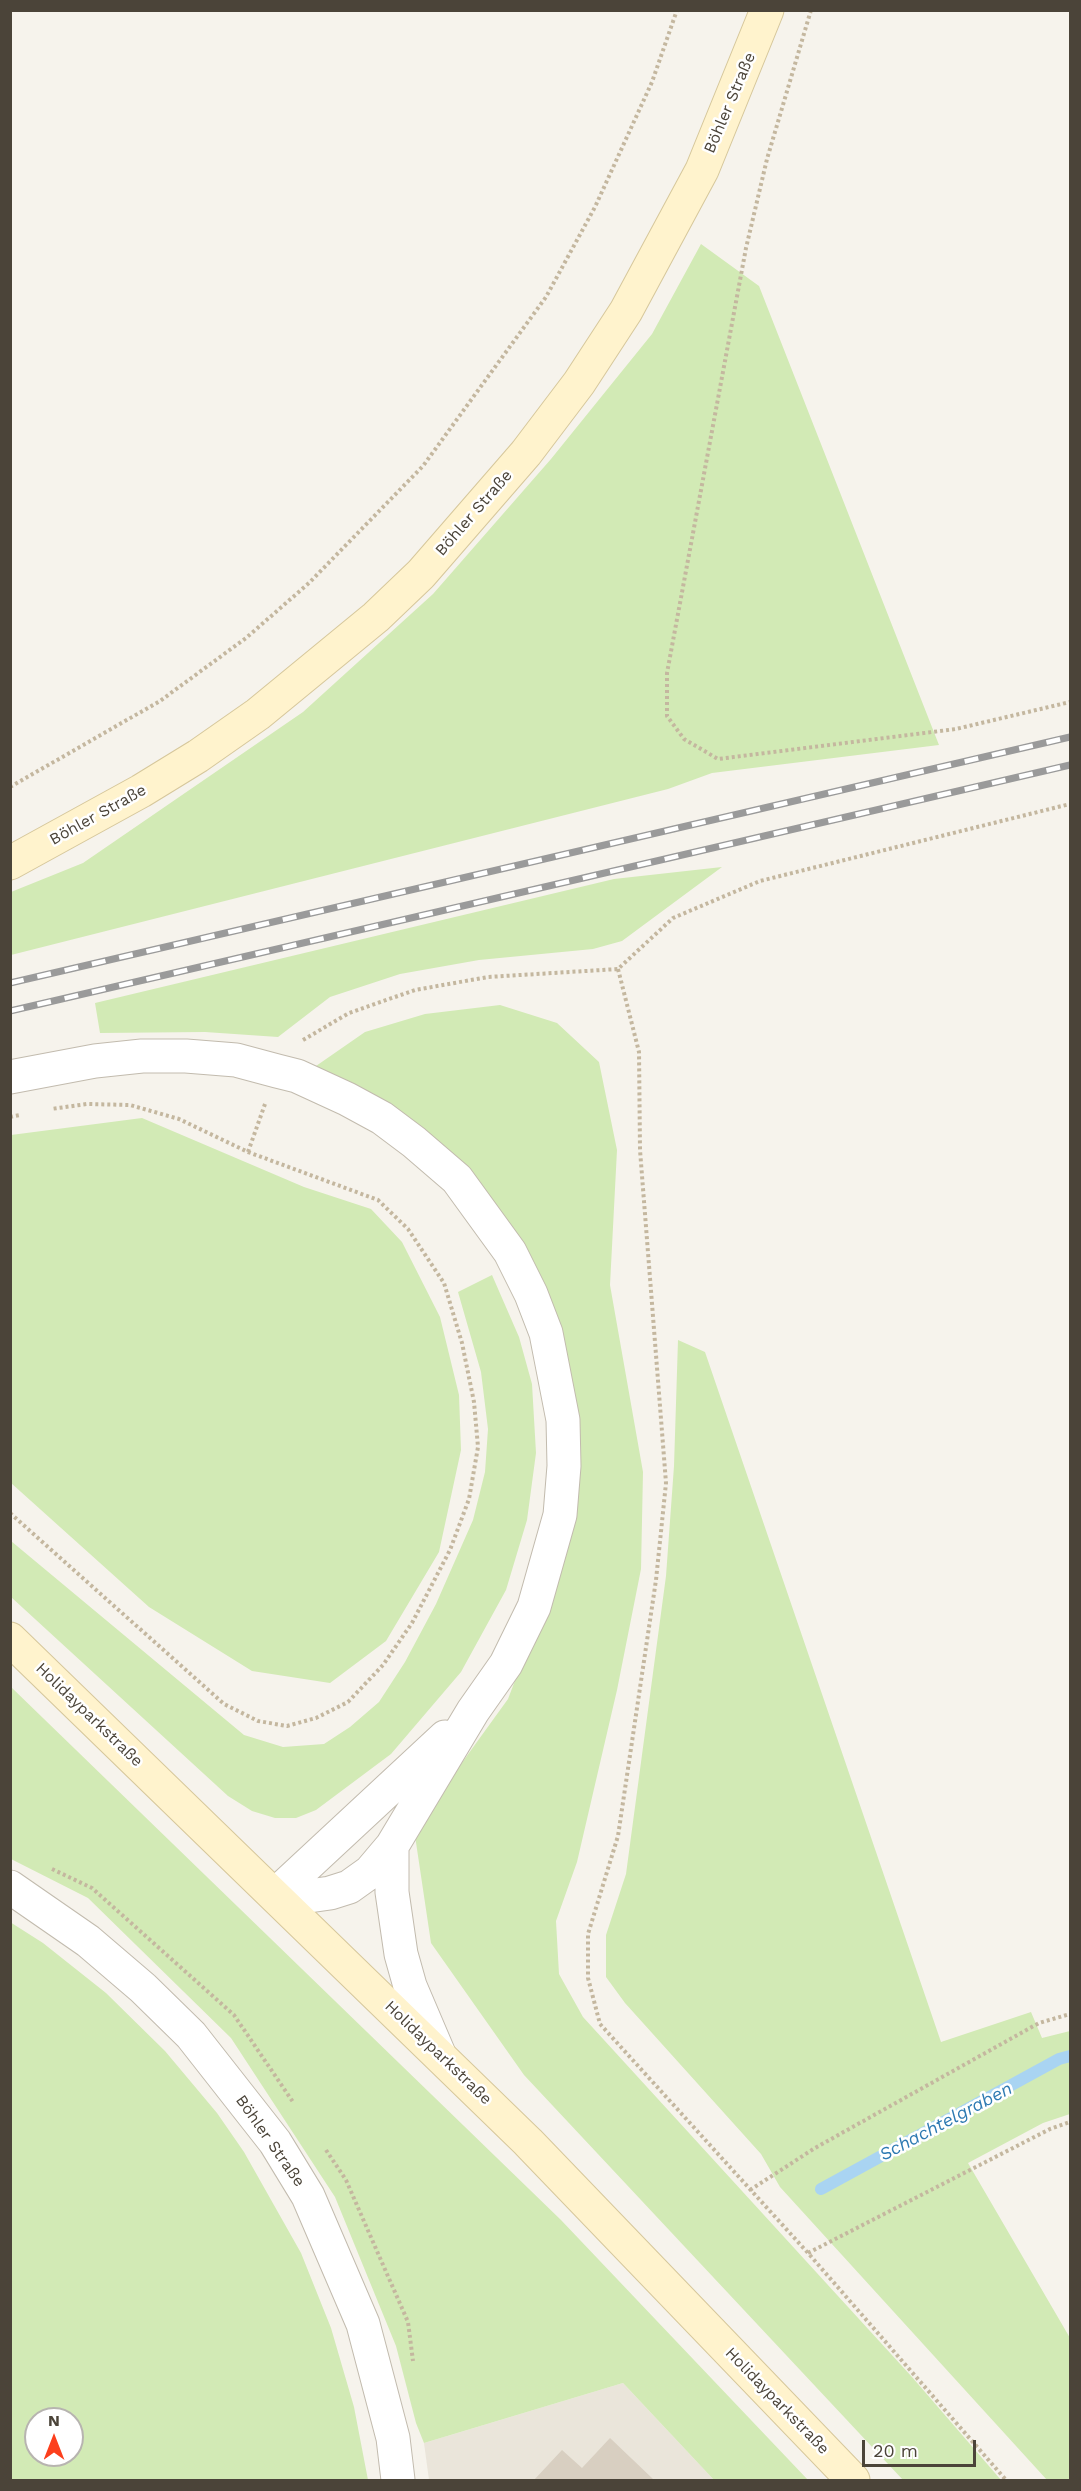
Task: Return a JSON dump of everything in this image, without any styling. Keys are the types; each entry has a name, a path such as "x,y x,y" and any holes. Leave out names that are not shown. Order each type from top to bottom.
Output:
{"main road":[{"name":"Böhler Straße","path":"10,863 150,785 258,714 375,617 436,557 526,453 579,383 626,311 702,170 767,10"},
{"name":"Holidayparkstraße","path":"10,1639 528,2142 852,2481"}],"street":[{"path":"10,1077 94,1061 142,1056 186,1056 236,1060 297,1076 347,1098 382,1118 457,1179 510,1252 531,1294 546,1333 563,1420 564,1466 560,1515 534,1607 506,1664 473,1711 392,1846 370,1872 349,1887 309,1896 275,1894"},
{"path":"275,1894 473,1711"},
{"path":"392,1846 392,1892 401,1954 410,1986 439,2054"},
{"name":"Böhler Straße","path":"10,1887 88,1941 143,1988 191,2035 274,2142 309,2196 363,2324 384,2398 398,2481"}],"path":[{"path":"10,788 160,700 246,638 309,583 423,466 546,297 595,207 652,82 677,10"},
{"path":"811,10 767,159 746,248 667,673 667,716 684,739 718,759 956,729 1071,702"},
{"path":"249,1152 277,1071 305,1038 330,1022 415,990 488,977 618,969 673,918 760,881 1071,804"},
{"path":"618,969 639,1052 640,1150 666,1483 656,1580 618,1836 588,1934 588,1978 600,2024 808,2253 1006,2481"},
{"path":"10,1513 224,1704 258,1721 286,1726 316,1718 348,1702 383,1665 412,1623 450,1550 469,1499 478,1447 474,1402 462,1342 444,1283 408,1229 378,1200 249,1152 179,1119 130,1106 87,1104 44,1110"},
{"path":"10,1117 22,1114"},
{"path":"750,2190 815,2148 1039,2023 1071,2014"},
{"path":"808,2253 1050,2129 1071,2122"}],"shaded area":[{"path":"623,2383 714,2480 429,2480 424,2443"}],"green space":[{"path":"701,244 759,286 939,745 712,773 668,789 11,955 11,892 83,863 303,712 433,594 551,459 652,334"},
{"path":"722,867 622,941 593,949 479,960 400,974 330,997 278,1037 205,1032 100,1033 95,1003 614,879"},
{"path":"500,1005 557,1023 599,1062 617,1150 610,1285 643,1472 641,1569 617,1690 577,1862 556,1921 559,1974 583,2017 912,2377 1001,2480 903,2480 524,2075 431,1943 414,1829 508,1699 565,1549 574,1393 449,1153 316,1066 365,1032 425,1014"},
{"path":"142,1118 304,1187 371,1209 402,1242 440,1317 459,1395 461,1450 439,1552 386,1641 330,1683 252,1671 149,1607 11,1483 11,1135"},
{"path":"492,1275 519,1337 532,1384 536,1453 527,1520 506,1590 461,1672 391,1754 316,1810 296,1818 275,1818 252,1811 228,1796 11,1597 11,1541 244,1735 283,1747 324,1744 350,1727 379,1702 405,1662 436,1604 473,1520 485,1472 488,1429 481,1372 458,1292"},
{"path":"678,1340 705,1352 941,2042 1031,2012 1042,2038 1070,2031 1070,2114 1043,2123 968,2163 1070,2338 1070,2480 1047,2480 780,2187 761,2154 625,2003 606,1977 606,1935 626,1874 666,1576 674,1466"},
{"path":"11,1687 561,2220 808,2480 714,2480 623,2383 424,2443 416,2423 396,2346 335,2197 231,2038 88,1898 11,1859"},
{"path":"10,1922 43,1943 106,1993 165,2051 217,2113 244,2152 301,2253 331,2328 354,2407 368,2480 11,2480"}],"building":[{"path":"610,2438 653,2479 534,2480 562,2450 582,2468"}],"waterway":[{"name":"Schachtelgraben","path":"821,2189 1059,2059 1070,2056"}],"railway":[{"path":"10,983 1070,737"},
{"path":"10,1011 1070,765"}]}
